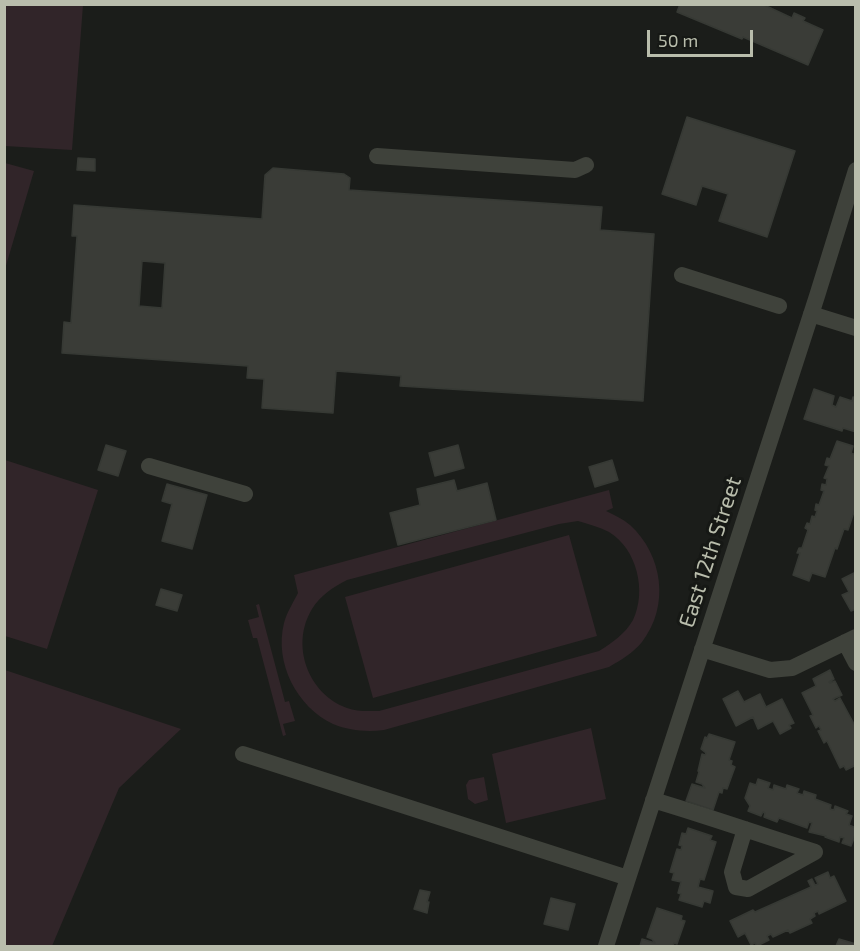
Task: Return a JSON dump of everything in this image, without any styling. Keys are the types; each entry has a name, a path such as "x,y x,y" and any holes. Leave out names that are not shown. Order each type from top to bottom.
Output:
{"street":[{"path":"377,156 575,170 586,165"},
{"name":"East 12th Street","path":"606,946 811,314 855,170"},
{"path":"682,275 778,306"},
{"path":"811,314 855,328"},
{"path":"149,466 245,494"},
{"path":"702,649 770,670 792,668 850,640 855,663"},
{"path":"243,754 628,878"},
{"path":"653,800 745,829 785,843 815,852 748,889 736,887 732,872 745,829"}],"shaded area":[{"path":"5,5 83,5 72,150 5,146"},
{"path":"4,163 34,171 5,269"},
{"path":"5,460 98,490 47,649 5,636"},
{"path":"609,490 613,508 606,511 630,525 650,551 659,581 659,597 657,613 642,642 631,653 609,667 384,730 365,731 352,730 333,724 320,716 309,707 291,682 282,653 282,638 285,619 298,593 294,575","holes":["578,521 605,530 619,539 633,560 639,584 637,609 633,620 622,634 599,651 379,711 359,711 347,708 322,692 313,680 303,652 306,623 315,604 337,586 347,580"]},
{"path":"569,535 597,636 373,698 345,597"},
{"path":"259,604 285,702 289,701 295,721 283,724 286,735 283,736 257,638 253,638 248,620 259,617 256,605"},
{"path":"5,670 181,729 119,788 52,946 5,946"},
{"path":"591,728 606,799 506,823 492,754"},
{"path":"484,777 488,800 475,804 468,799 466,785 469,780"}],"building":[{"path":"680,4 762,4 792,18 794,13 805,18 803,21 823,30 808,65 677,12"},
{"path":"687,117 795,151 767,237 719,221 728,194 702,186 696,205 662,194"},
{"path":"78,158 95,159 95,171 77,170"},
{"path":"273,168 344,174 350,178 349,190 602,207 600,230 654,234 643,401 400,386 401,376 336,371 333,413 262,408 264,379 247,378 248,366 62,353 64,322 71,323 77,236 72,236 74,205 262,219 265,175","holes":["142,261 165,263 162,308 139,306"]},
{"path":"814,389 834,396 832,405 836,407 840,397 852,401 853,397 856,398 856,432 843,428 842,431 804,419"},
{"path":"837,441 853,446 851,453 856,455 856,506 848,530 844,529 837,549 835,548 825,577 812,573 809,581 793,575 800,553 797,553 799,548 802,548 808,530 805,528 807,523 810,524 812,516 815,517 816,504 819,505 824,491 821,490 822,484 826,485 827,479 824,478 829,466 825,465 827,458 830,459"},
{"path":"106,445 126,451 118,476 98,470"},
{"path":"458,445 464,468 435,476 429,453"},
{"path":"612,460 618,480 595,487 589,467"},
{"path":"454,480 457,491 487,483 496,520 398,545 390,513 420,505 417,489"},
{"path":"167,484 207,495 192,549 162,541 172,504 162,501"},
{"path":"856,572 856,609 851,611 842,595 849,592 842,579"},
{"path":"161,589 182,595 177,611 156,605"},
{"path":"830,670 834,679 829,682 835,681 842,695 833,699 835,701 840,698 854,724 856,723 856,765 846,770 844,766 840,768 827,741 824,743 818,731 821,730 819,726 816,728 810,716 813,715 802,693 816,686 813,679"},
{"path":"738,691 744,702 760,694 766,707 782,699 794,723 789,725 791,728 780,734 773,721 758,729 753,717 736,726 723,699"},
{"path":"709,734 735,742 729,760 735,767 727,789 723,788 722,793 719,792 713,810 686,801 692,784 705,788 696,782 702,754 706,753 701,749 705,737 707,738"},
{"path":"758,779 770,783 768,788 773,790 774,785 786,789 787,785 799,789 797,793 803,795 804,791 816,795 815,799 831,805 830,809 834,810 835,806 848,811 846,814 852,816 849,825 856,828 851,846 842,843 844,838 840,837 839,842 809,832 812,823 809,822 807,828 779,818 777,822 764,817 763,812 761,816 748,811 750,806 745,798 750,783 756,785"},
{"path":"688,828 712,836 710,840 716,842 704,880 700,879 698,887 713,891 710,903 704,901 702,907 679,900 681,882 672,880 674,873 670,872 677,849 681,850 682,846 679,845 682,833 686,834"},
{"path":"828,872 830,878 834,876 846,901 819,914 818,911 814,913 815,916 810,919 812,923 790,933 788,930 773,937 771,934 767,936 769,940 757,946 755,943 751,945 745,933 738,937 730,921 811,887 808,881 812,879 815,885 818,884 815,878"},
{"path":"420,890 430,892 427,913 414,909"},
{"path":"551,898 575,904 568,930 544,924"},
{"path":"657,908 682,916 681,920 685,921 677,944 640,946 642,939 655,943 647,937"},
{"path":"839,939 856,944 856,946 836,946"}]}
